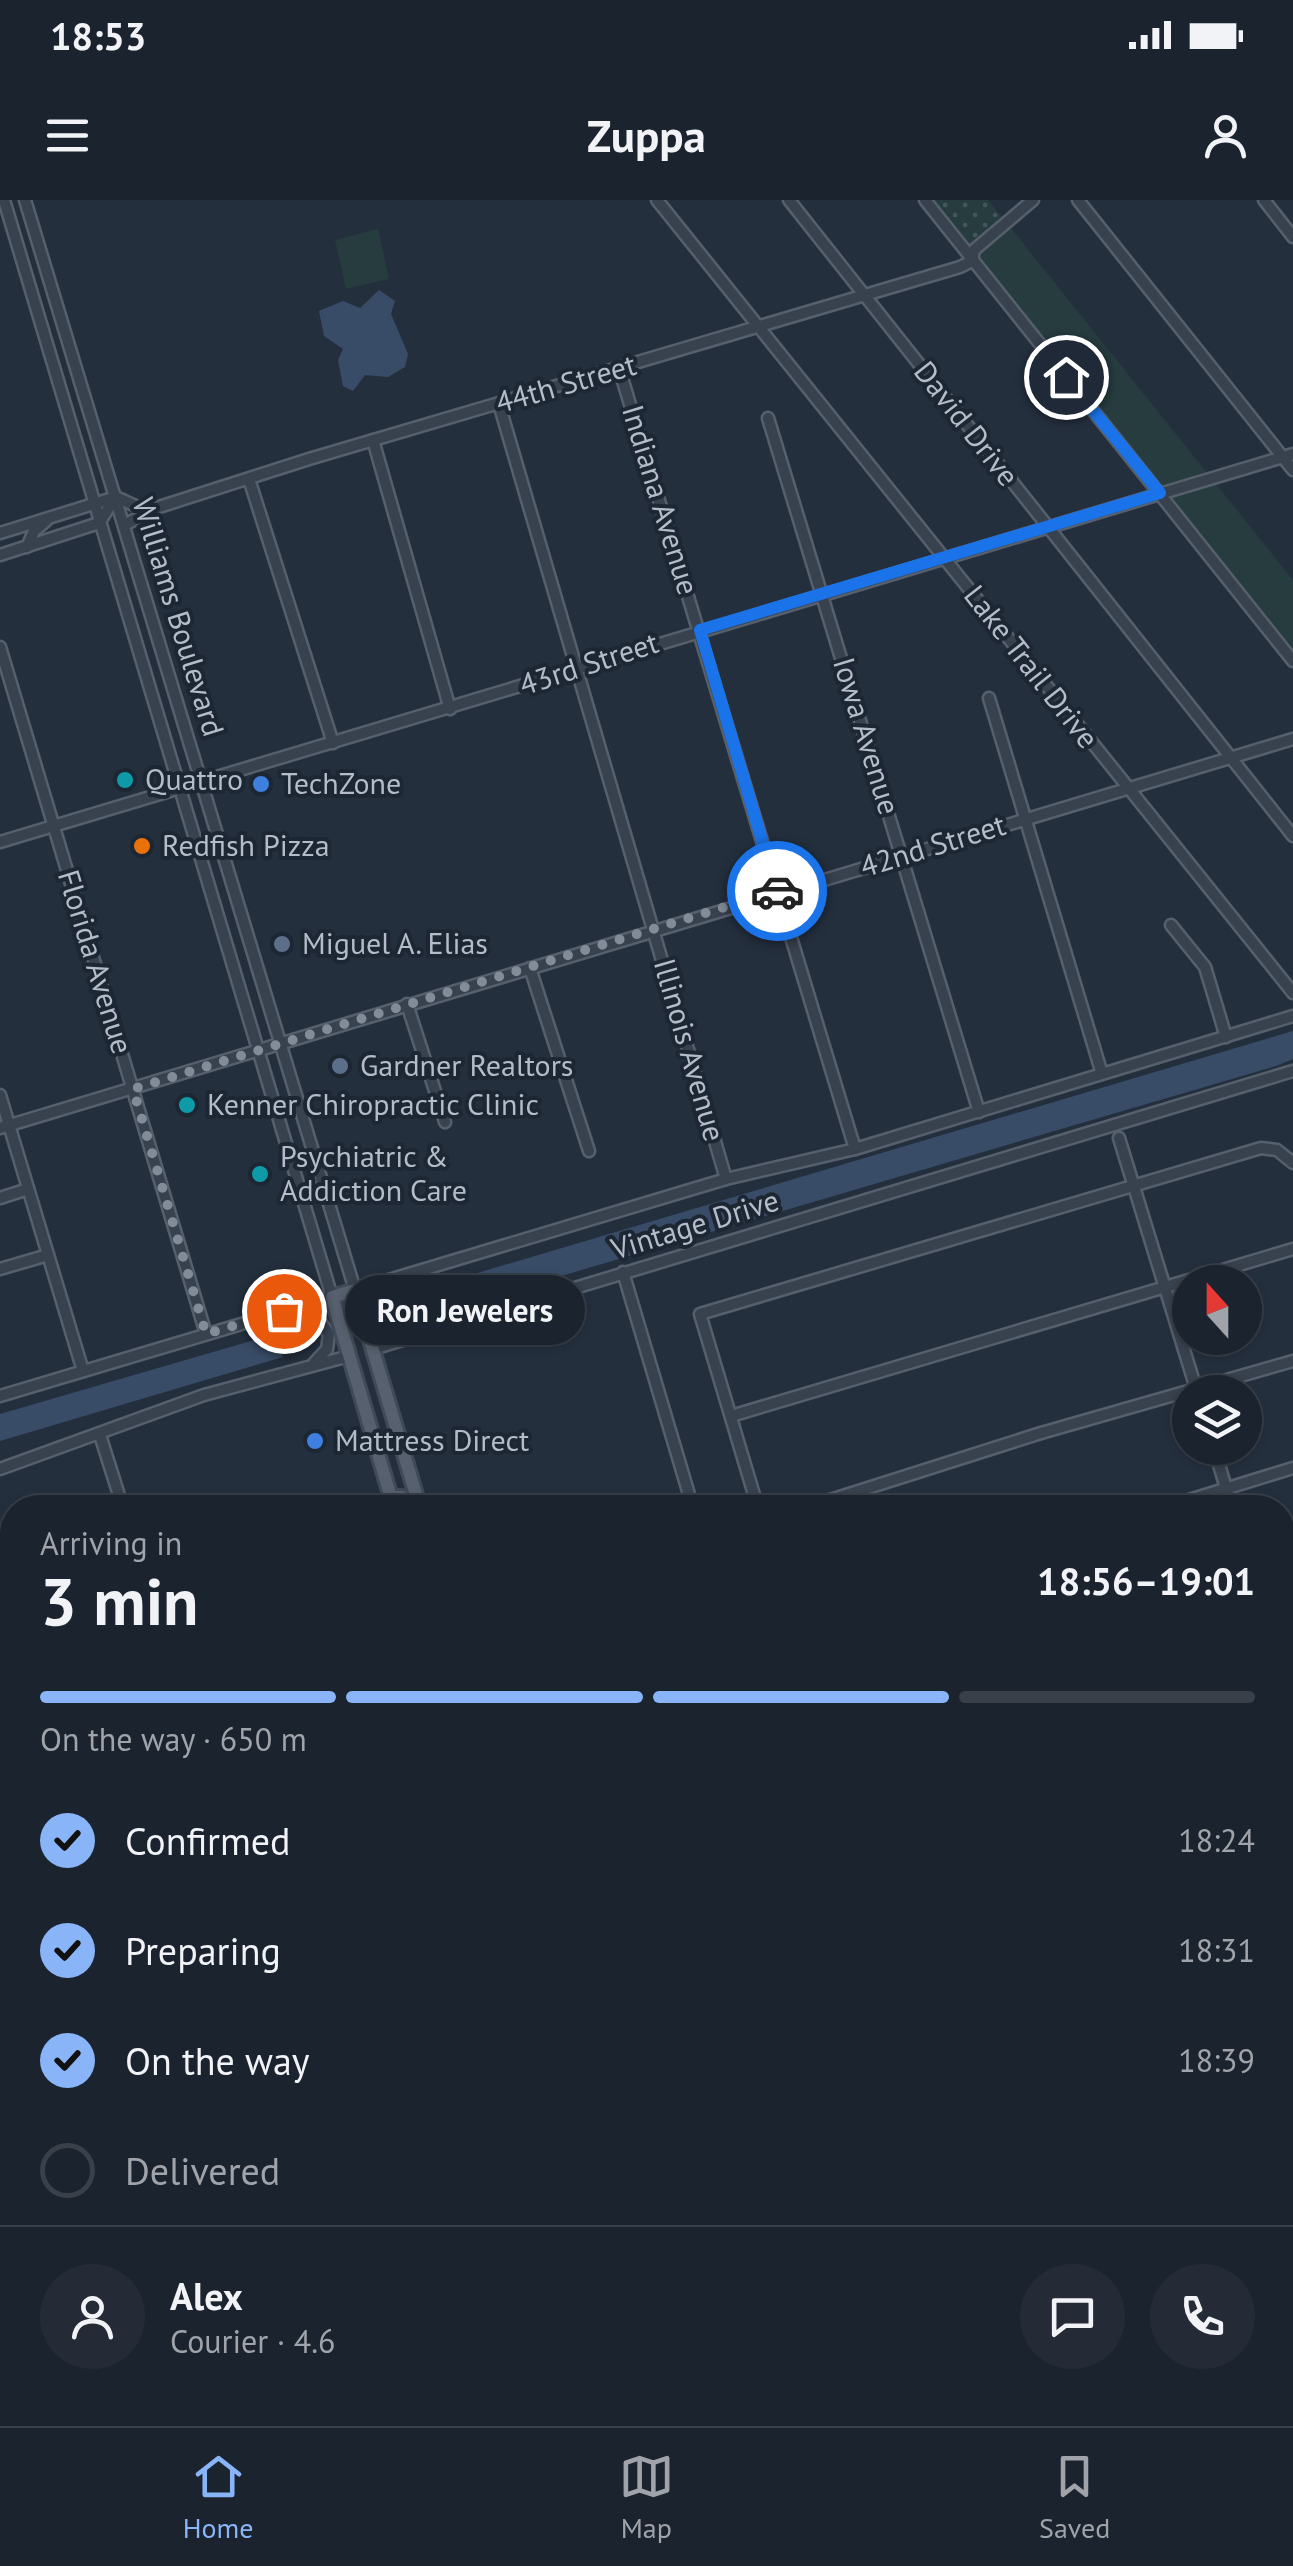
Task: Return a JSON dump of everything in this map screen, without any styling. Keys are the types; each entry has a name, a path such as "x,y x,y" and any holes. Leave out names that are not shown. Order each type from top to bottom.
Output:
{"main road":[{"name":"Vintage Drive","path":"332,1297 355,1290"},
{"name":"Williams Boulevard","path":"355,1290 416,1495"},
{"name":"Williams Boulevard","path":"332,1297 391,1495"},
{"name":"Vintage Drive","path":"349,1356 373,1349"}],"street":[{"name":"Williams Boulevard","path":"4,200 332,1297"},
{"name":"Williams Boulevard","path":"26,200 355,1290"},
{"name":"Lake Trail Drive","path":"658,200 1293,993"},
{"name":"David Drive","path":"789,200 1228,759 1293,836"},
{"path":"924,200 1293,660"},
{"path":"972,260 974,250 1033,200"},
{"path":"1078,200 1288,456 1293,470"},
{"path":"1264,200 1293,237"},
{"path":"22,262 42,256"},
{"name":"44th Street","path":"124,525 159,507 372,440 972,260"},
{"path":"30,290 51,284"},
{"name":"Indiana Avenue","path":"619,368 855,1149"},
{"name":"Illinois Avenue","path":"499,404 726,1179"},
{"name":"Iowa Avenue","path":"768,418 979,1112"},
{"path":"372,440 450,709"},
{"name":"43rd Street","path":"0,842 1288,456"},
{"path":"249,479 333,743"},
{"path":"0,555 99,523 116,497"},
{"path":"0,532 116,497 142,509 159,507"},
{"path":"93,505 124,525"},
{"path":"26,547 34,530 57,516"},
{"name":"Florida Avenue","path":"0,647 206,1334"},
{"path":"990,698 1102,1074"},
{"name":"42nd Street","path":"5,1127 1293,739"},
{"path":"1171,925 1204,967 1226,1037"},
{"path":"530,968 588,1152"},
{"path":"407,1004 445,1122"},
{"name":"Vintage Drive","path":"355,1290 726,1179 855,1149 1293,1016"},
{"name":"Vintage Drive","path":"373,1349 1293,1071"},
{"path":"0,1095 5,1127 28,1189 83,1371"},
{"path":"1120,1138 1192,1375"},
{"path":"754,1495 700,1314 1261,1148 1276,1150 1293,1163"},
{"path":"0,1198 28,1189"},
{"path":"731,1416 1293,1249"},
{"path":"0,1269 48,1255"},
{"path":"623,1272 689,1495"},
{"path":"403,1276 385,1297 384,1313 396,1328 416,1335"},
{"name":"Vintage Drive","path":"0,1396 332,1297"},
{"path":"284,1311 315,1315 327,1328 327,1349 309,1367"},
{"name":"Vintage Drive","path":"0,1470 204,1395 349,1356"},
{"path":"1248,1375 1293,1361"},
{"path":"849,1495 1172,1398"},
{"path":"100,1435 119,1495"},
{"path":"1220,1465 1229,1495"},
{"path":"1203,1495 1293,1468"}],"green space":[{"path":"934,200 988,200 1006,222 974,250"},
{"path":"1006,222 1293,580 1293,650 974,250"},
{"path":"378,229 389,279 346,289 335,240"}],"water":[{"path":"379,290 395,301 391,314 408,354 405,367 388,377 365,375 353,391 343,386 338,360 343,349 324,336 319,311 343,301 360,308"},
{"path":"1293,1031 1293,1059 1276,1066 418,1318 410,1293"},
{"path":"275,1334 283,1357 0,1441 0,1414"}],"way so far":[{"path":"284,1311 206,1334 133,1089 778,894 777,891"}],"place":[{"name":"Quattro","path":"125,780"},
{"name":"TechZone","path":"261,784"},
{"name":"Redfish Pizza","path":"142,846"},
{"name":"Miguel A. Elias","path":"282,944"},
{"name":"Gardner Realtors","path":"340,1066"},
{"name":"Kenner Chiropractic Clinic","path":"187,1105"},
{"name":"Psychiatric & Addiction Care","path":"260,1174"},
{"name":"Ron Jewelers","path":"284,1311"},
{"name":"Mattress Direct","path":"315,1441"}],"route":[{"path":"777,891 700,630 1160,493 1066,377"}]}
